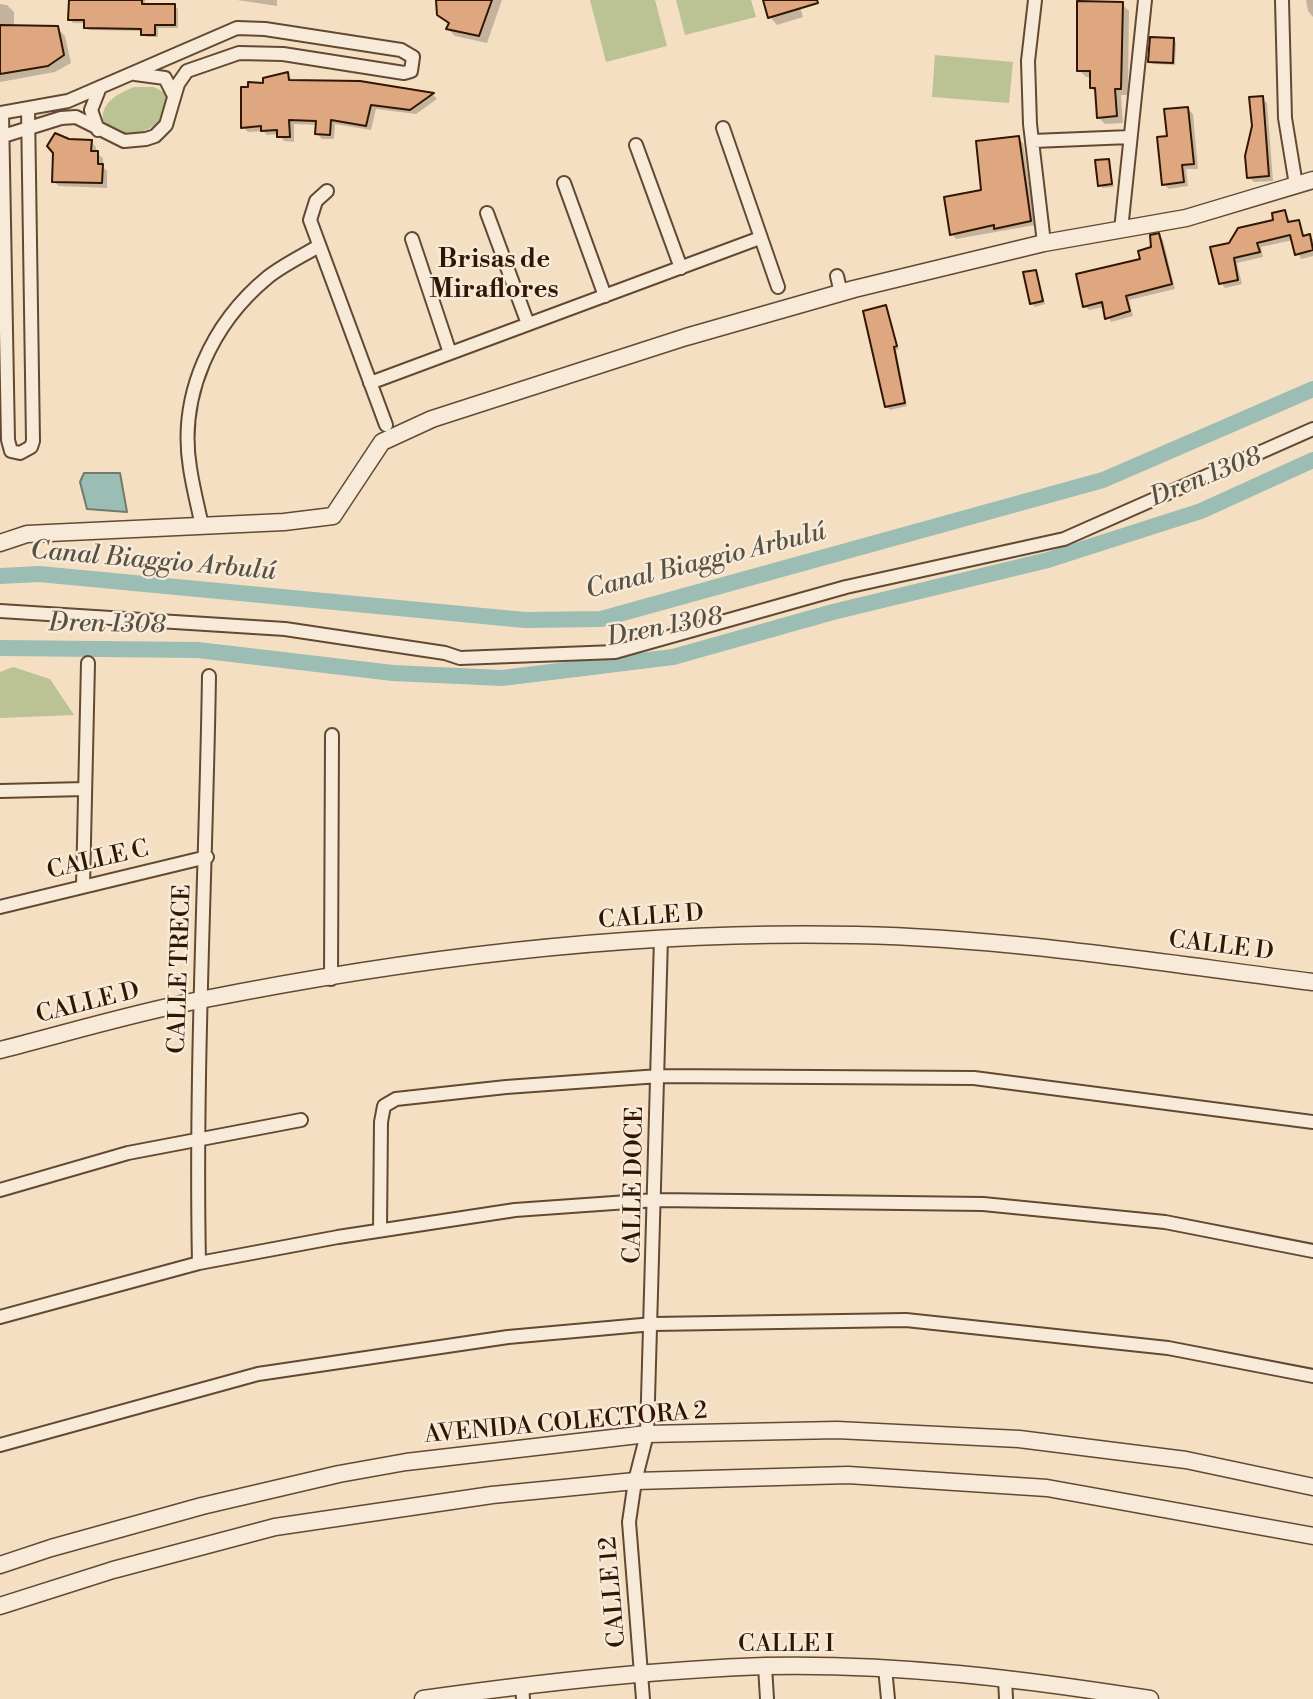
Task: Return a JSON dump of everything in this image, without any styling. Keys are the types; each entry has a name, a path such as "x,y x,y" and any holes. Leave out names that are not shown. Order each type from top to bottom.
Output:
{"street":[{"path":"1035,0 1028,61 1032,141 1044,243"},
{"path":"1121,230 1145,0"},
{"path":"1282,0 1284,118 1296,186"},
{"path":"2,137 28,129 61,118 76,117 124,141 135,142 155,136 166,125 181,77 187,71 239,53 284,54 404,73 411,71 413,57 401,50 244,27 68,101 1,113 5,455 20,453 31,447 33,441 30,341 30,318 28,129 28,109"},
{"path":"125,75 144,73 165,78 171,85 174,100"},
{"path":"98,130 91,110 100,86"},
{"path":"723,128 778,287"},
{"path":"1032,141 1130,137"},
{"path":"636,145 681,268"},
{"path":"0,543 27,534 284,522 333,516 382,442 432,419 686,337 841,293 1044,243 1186,218 1313,180"},
{"path":"564,183 605,296"},
{"path":"327,191 316,201 311,212 319,246 386,425"},
{"path":"487,213 528,324"},
{"path":"370,383 760,238"},
{"path":"412,239 450,353"},
{"path":"202,526 189,466 189,430 201,366 221,327 252,291 271,275 319,246"},
{"path":"837,276 841,293"},
{"path":"3,319 30,318"},
{"path":"3,343 30,341"},
{"path":"0,611 285,629 445,653 460,658 615,652 846,587 1064,539 1313,429"},
{"path":"83,886 88,663"},
{"name":"CALLE TRECE","path":"199,1263 199,1000 207,857 209,676"},
{"path":"331,979 332,734"},
{"path":"0,791 85,789"},
{"name":"CALLE C","path":"0,907 207,857"},
{"name":"CALLE D","path":"0,1049 199,1000 477,957 661,937 856,935 1009,943 1313,982"},
{"name":"CALLE DOCE","path":"647,1434 653,1324 661,937"},
{"path":"380,1230 381,1122 384,1106 396,1098 659,1076 974,1078 1313,1122"},
{"path":"0,1190 128,1153 301,1119"},
{"path":"0,1317 199,1263 380,1230 515,1210 656,1200 983,1204 1166,1222 1313,1251"},
{"path":"0,1445 258,1374 508,1337 653,1324 906,1320 1168,1348 1313,1376"},
{"name":"AVENIDA COLECTORA 2","path":"0,1565 202,1506 339,1474 406,1462 647,1434 854,1430 1019,1439 1186,1460 1313,1487"},
{"name":"CALLE 12","path":"643,1699 629,1522 635,1481 647,1434"},
{"path":"0,1606 113,1570 275,1527 492,1495 635,1481 848,1475 1047,1488 1313,1536"},
{"path":"765,1666 767,1699"},
{"name":"CALLE I","path":"423,1699 522,1692 642,1672 765,1666 885,1668 1005,1678 1150,1699"},
{"path":"885,1668 888,1699"},
{"path":"1005,1678 1006,1699"}],"green space":[{"path":"590,0 655,0 667,46 606,62"},
{"path":"676,0 751,0 756,17 685,35"},
{"path":"935,55 1013,62 1009,103 932,97"},
{"path":"134,87 154,87 165,93 167,105 163,116 146,130 134,133 111,129 103,120 105,108 113,99"},
{"path":"13,667 50,679 74,715 0,718 0,672"}],"water":[{"path":"84,473 120,473 127,512 87,509 80,482"}],"building":[{"path":"69,0 142,0 142,4 175,4 175,25 155,25 155,35 141,35 141,29 84,28 84,20 68,20"},
{"path":"436,0 492,0 479,36 446,29 449,23 437,15"},
{"path":"763,0 817,0 818,3 768,18"},
{"path":"1077,1 1123,2 1121,89 1115,89 1117,116 1097,118 1095,88 1090,88 1090,71 1077,71"},
{"path":"0,25 58,26 64,55 48,66 0,74"},
{"path":"1150,37 1174,38 1173,63 1148,62"},
{"path":"288,72 289,80 360,81 434,93 410,110 371,105 366,126 331,120 330,135 315,134 316,121 289,120 290,137 277,137 277,130 261,131 261,126 241,128 241,87 248,87 248,82 263,83 263,78"},
{"path":"1263,96 1269,176 1247,178 1245,156 1252,126 1249,97"},
{"path":"1188,107 1194,164 1182,165 1184,182 1162,185 1157,137 1167,136 1164,109"},
{"path":"55,133 69,139 92,140 91,151 98,151 98,164 103,164 102,183 52,182 53,153 47,146"},
{"path":"1019,136 1031,221 994,229 994,225 950,235 944,197 981,190 976,141"},
{"path":"1109,159 1112,184 1098,186 1095,160"},
{"path":"1285,210 1288,222 1299,220 1303,236 1310,234 1313,250 1295,255 1290,235 1257,243 1260,252 1234,258 1238,280 1219,284 1210,247 1229,243 1238,228 1273,220 1272,213"},
{"path":"1159,233 1172,284 1126,296 1130,311 1105,319 1102,302 1083,307 1076,274 1140,259 1138,251 1151,247 1150,235"},
{"path":"1036,270 1043,301 1030,304 1023,272"},
{"path":"886,305 897,346 894,347 905,403 885,407 863,311"}],"waterway":[{"name":"Canal Biaggio Arbulú","path":"0,576 39,574 525,620 601,619 1103,480 1313,389"},
{"name":"Dren 1308","path":"0,648 198,650 393,673 502,678 673,657 833,612 1048,560 1201,511 1313,460"}],"district":[{"name":"Brisas de Miraflores","path":"494,276"}]}
